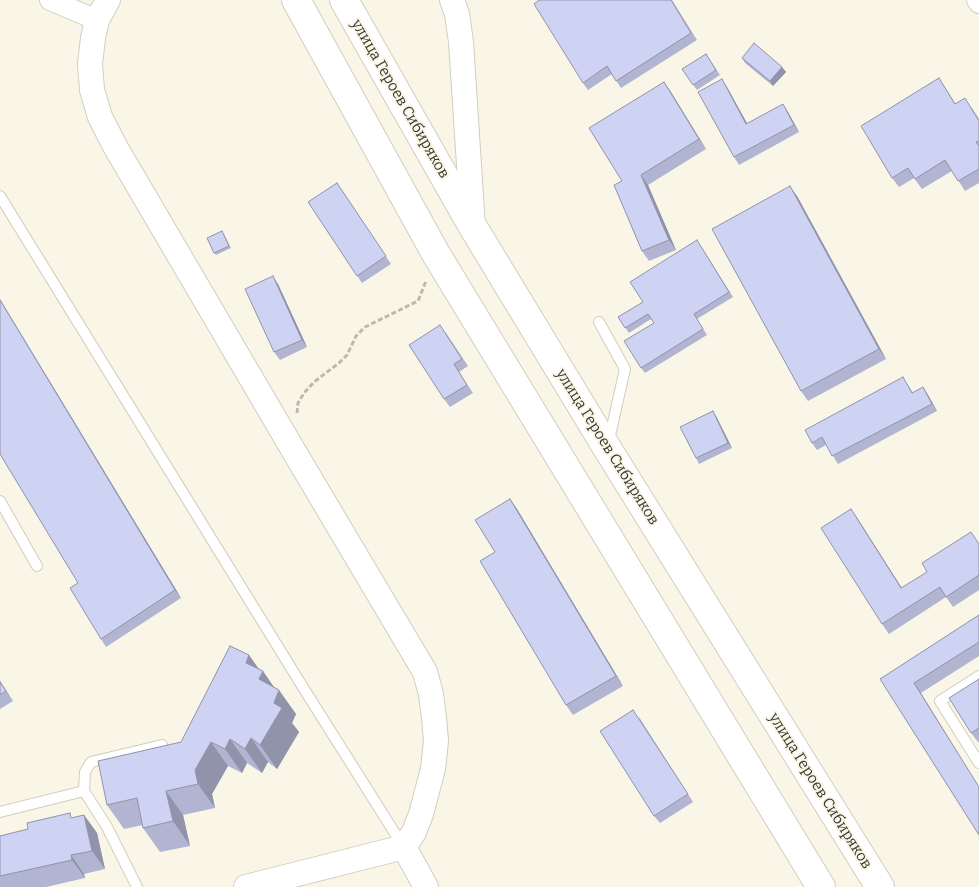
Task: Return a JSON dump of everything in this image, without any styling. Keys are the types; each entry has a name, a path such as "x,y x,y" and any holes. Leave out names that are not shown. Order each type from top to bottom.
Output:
{"highway":[{"path":"296,0 436,254 821,887"},
{"name":"улица Героев Сибиряков","path":"344,0 473,227 607,448 880,887"}],"street":[{"path":"50,0 103,10 93,38 90,64 92,90 100,117 116,148 292,448 426,672 432,694 436,741 434,769 421,814 414,832 404,847 246,887"},
{"path":"452,0 457,14 461,42 473,227"},
{"path":"404,847 426,887"}],"lane":[{"path":"0,196 304,689 404,847"},
{"path":"599,322 625,369 607,448"},
{"path":"0,501 38,566"},
{"path":"979,676 940,701 979,763"},
{"path":"137,887 107,826 84,791 85,772 91,762 162,745"},
{"path":"0,812 84,791"}],"path":[{"path":"292,448 298,402 304,393 314,382 347,355 356,336 365,327 418,301 436,254"}],"building":[{"path":"539,0 671,0 691,33 616,81 607,66 583,83 534,4"},
{"path":"754,43 782,67 770,81 742,58"},
{"path":"706,54 716,70 693,85 682,69"},
{"path":"939,78 955,104 965,98 979,121 979,141 976,142 979,146 979,169 958,181 945,160 915,179 908,168 892,178 861,126"},
{"path":"722,79 746,124 783,104 794,125 734,157 698,92"},
{"path":"664,82 699,139 641,175 669,240 642,251 614,185 622,181 589,128"},
{"path":"337,183 386,256 357,276 308,202"},
{"path":"790,186 879,349 801,391 712,229"},
{"path":"222,231 229,246 214,253 207,238"},
{"path":"697,240 729,292 694,314 703,329 641,368 624,341 654,323 648,314 625,328 618,317 643,302 630,282"},
{"path":"273,276 302,340 274,352 245,289"},
{"path":"0,300 175,590 101,639 70,588 78,583 0,454"},
{"path":"440,325 462,359 454,364 467,385 444,399 409,345"},
{"path":"903,377 912,393 923,387 932,404 832,456 822,437 812,443 805,430"},
{"path":"713,411 728,443 696,458 680,427"},
{"path":"510,499 616,676 566,705 480,561 495,552 475,520"},
{"path":"851,509 901,588 927,572 922,563 971,532 979,544 979,575 946,597 940,587 882,624 821,528"},
{"path":"979,615 979,642 914,683 979,787 979,835 880,679"},
{"path":"230,646 249,655 246,663 263,671 259,679 279,690 274,703 282,708 260,745 251,738 245,749 230,739 225,749 211,742 195,770 198,784 166,791 173,821 143,828 137,798 107,805 98,761 181,742"},
{"path":"979,679 979,728 971,733 949,698"},
{"path":"0,682 6,691 0,695"},
{"path":"633,710 688,794 654,816 600,731"},
{"path":"70,813 71,818 84,815 92,851 71,855 72,860 0,876 0,836 28,829 27,823"}]}
